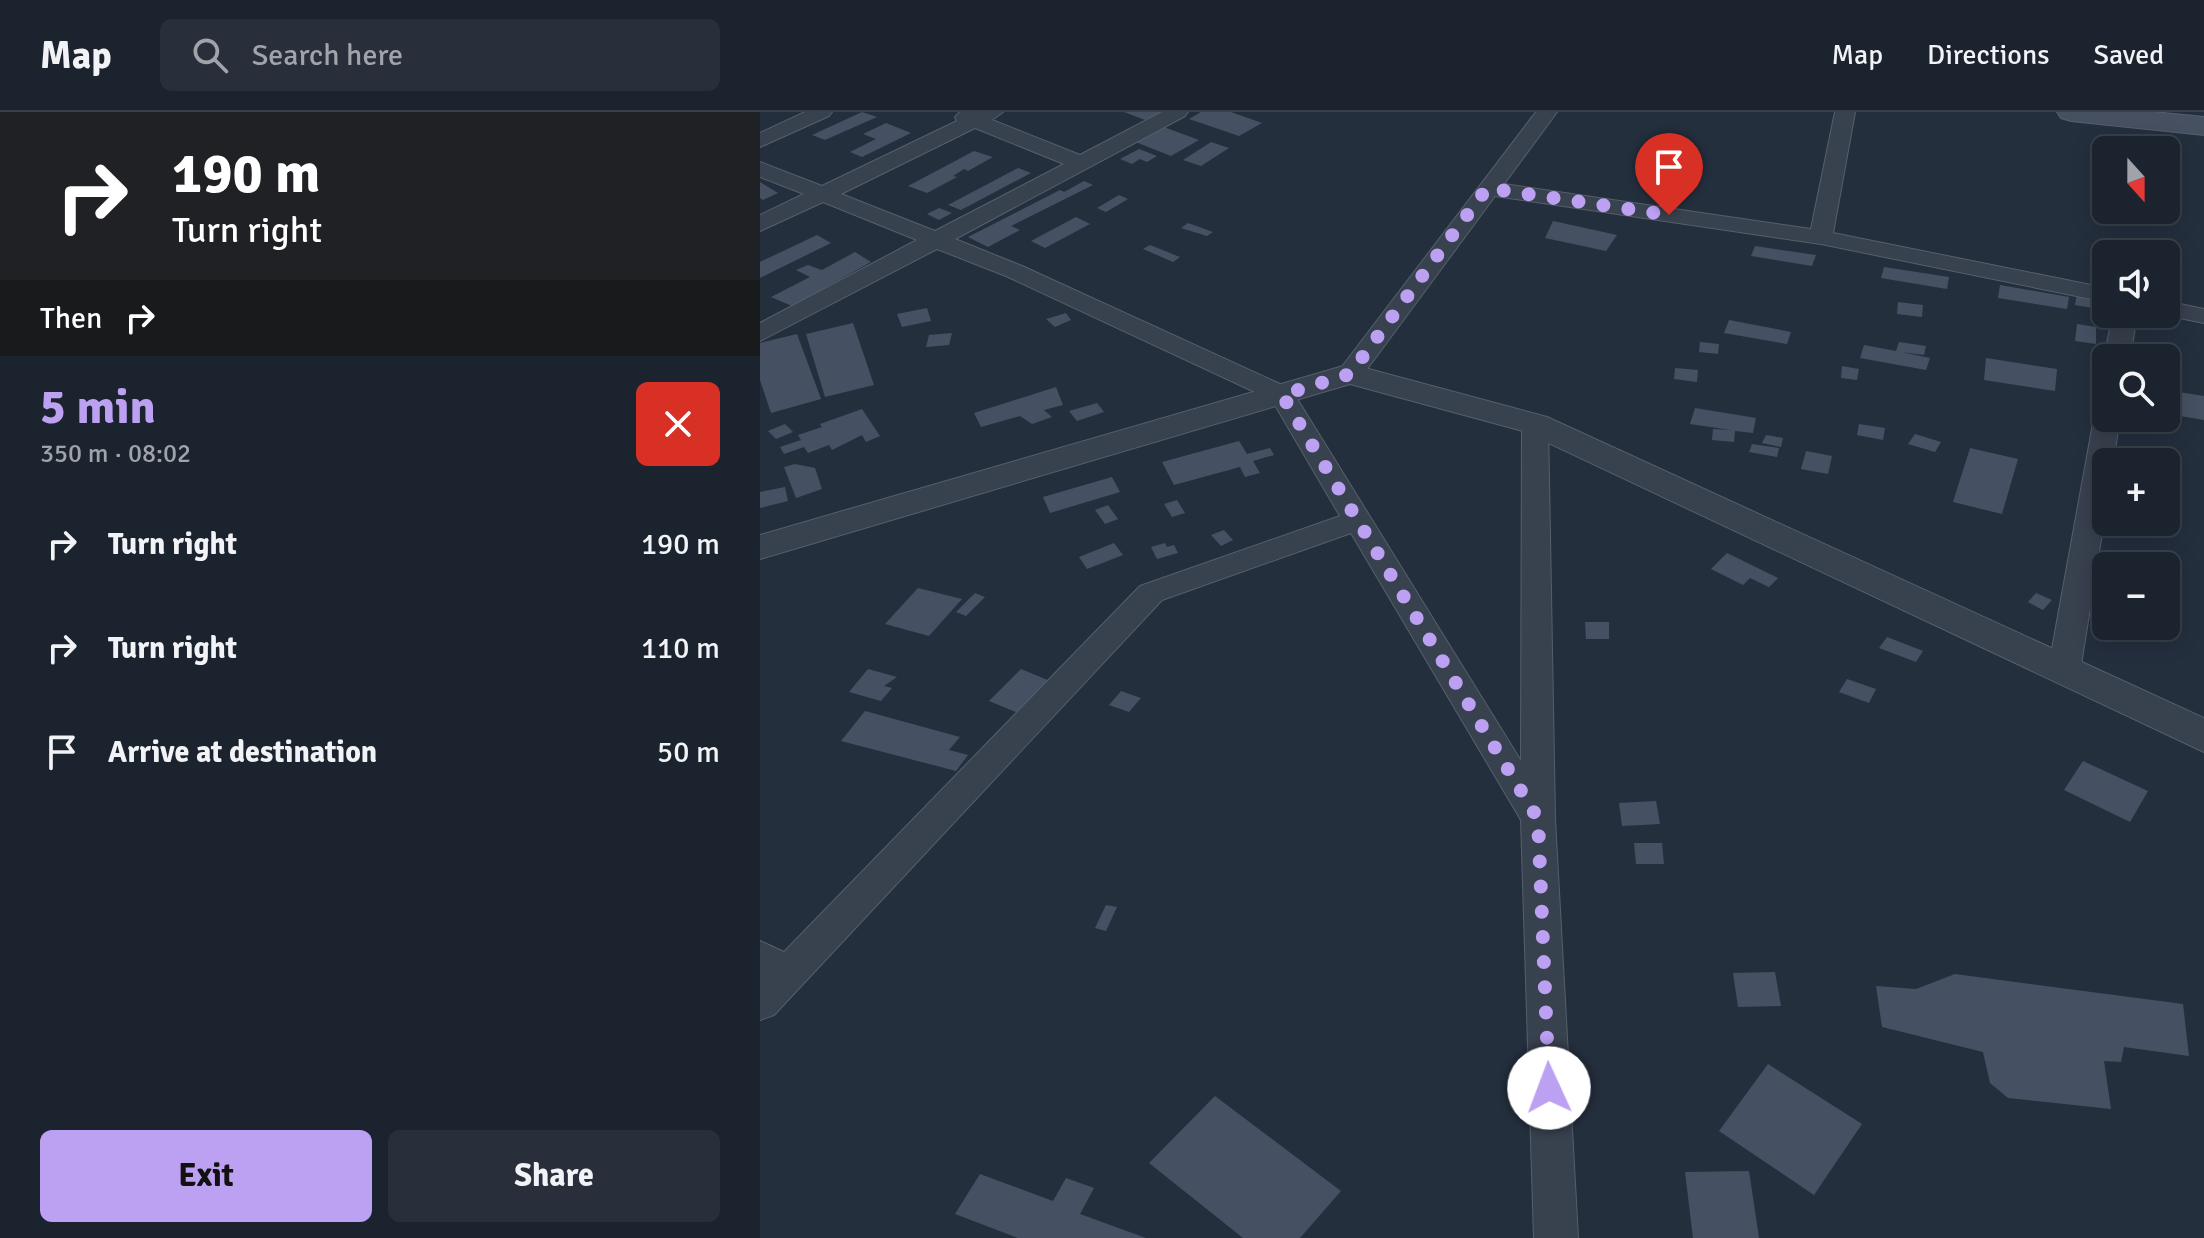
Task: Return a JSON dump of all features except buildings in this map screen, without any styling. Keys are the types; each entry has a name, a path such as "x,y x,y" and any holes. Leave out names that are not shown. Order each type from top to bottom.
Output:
{"main road":[{"path":"2071,112 2204,126"}],"street":[{"path":"760,141 822,112"},
{"path":"954,112 984,116 1081,163"},
{"path":"760,333 1178,112"},
{"path":"1350,374 1547,112"},
{"path":"1821,237 1845,112"},
{"path":"760,224 984,116"},
{"path":"760,169 1014,271 1282,395 1538,819"},
{"path":"1487,188 1821,237 2092,292"},
{"path":"2180,311 2204,316"},
{"path":"760,547 1350,374 1535,424 2204,736"},
{"path":"1535,424 1538,819 1556,1238"},
{"path":"2064,671 2105,432"},
{"path":"760,1003 774,965 1151,593 1358,520"}],"route":[{"path":"1549,1088 1538,819 1282,395 1350,374 1487,188 1669,215"}]}
